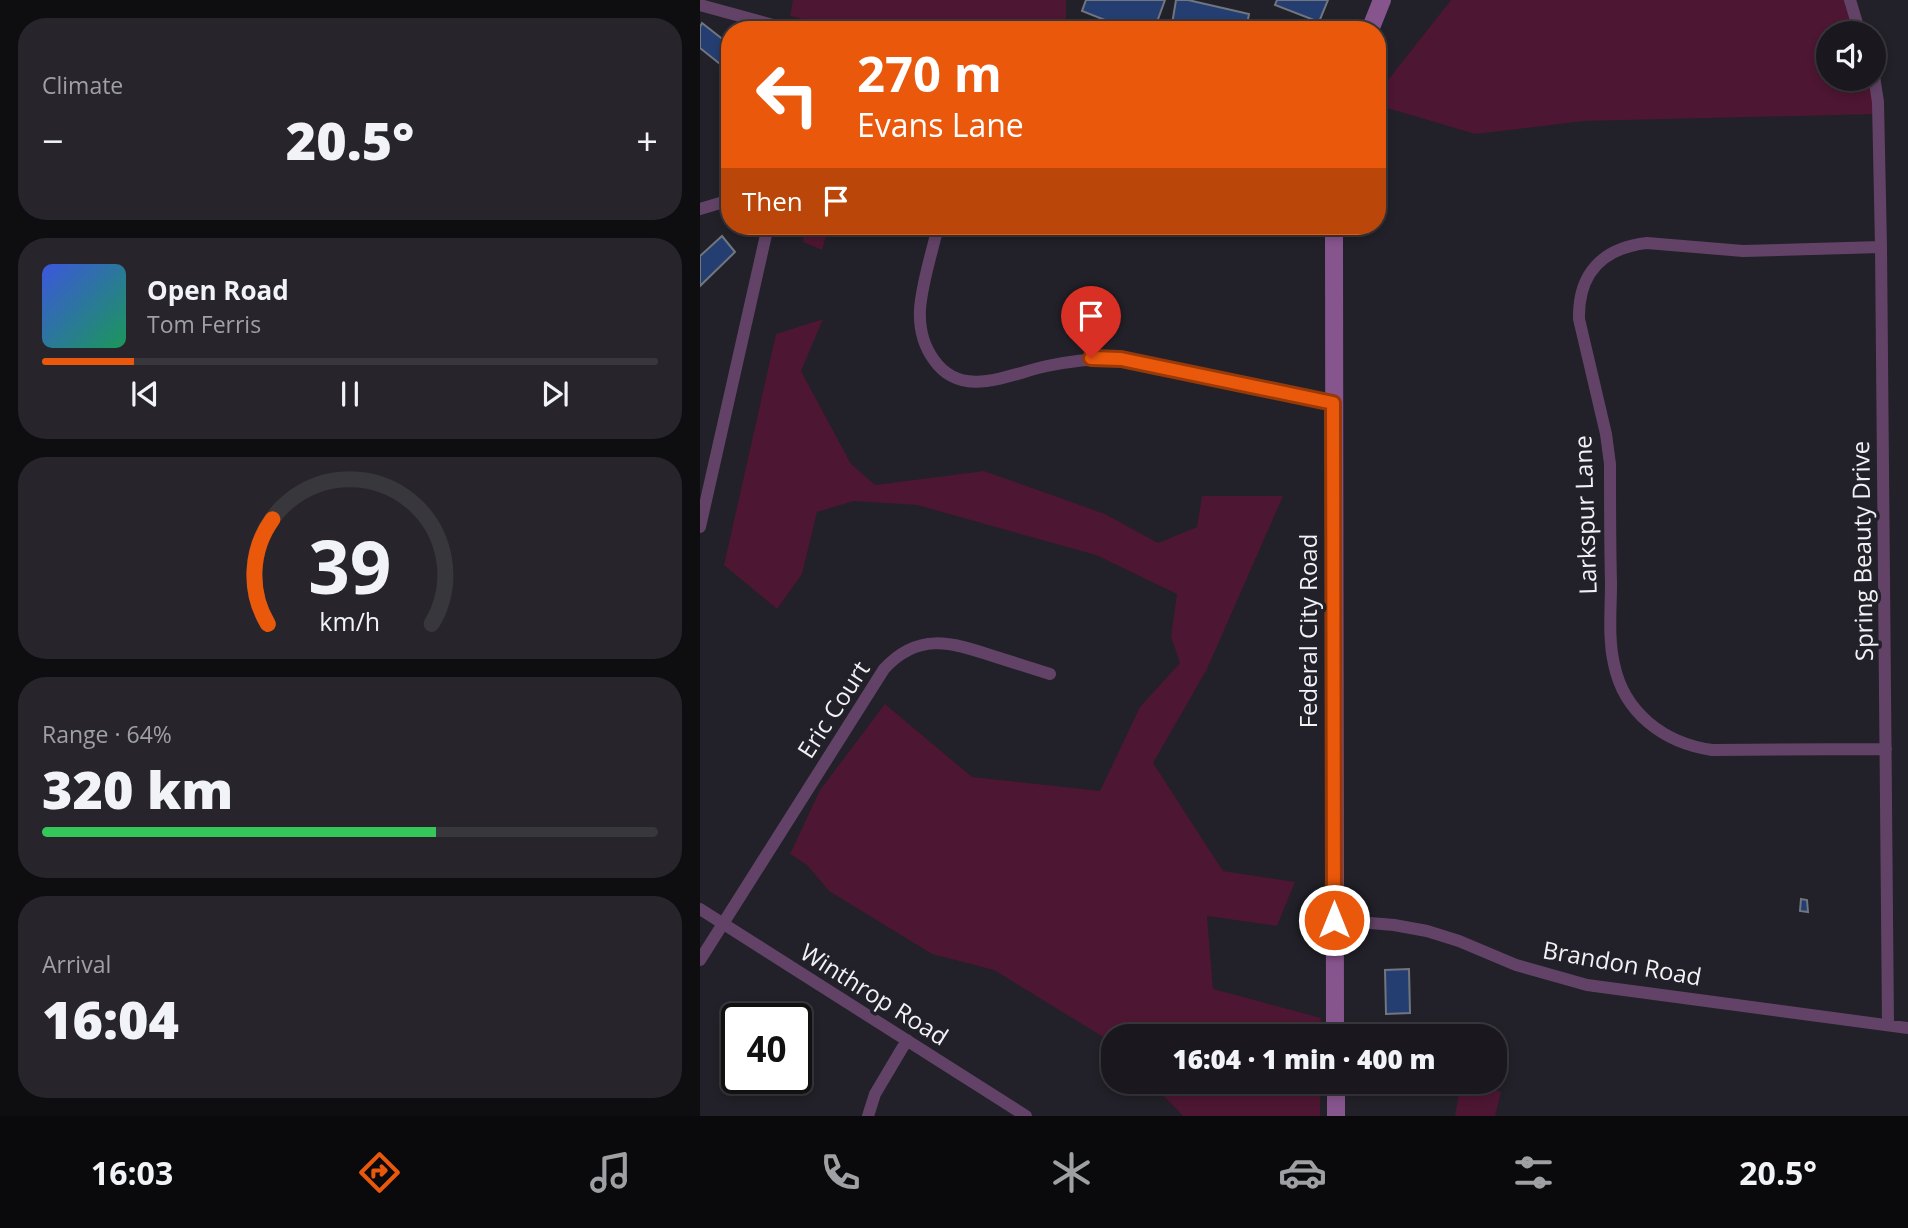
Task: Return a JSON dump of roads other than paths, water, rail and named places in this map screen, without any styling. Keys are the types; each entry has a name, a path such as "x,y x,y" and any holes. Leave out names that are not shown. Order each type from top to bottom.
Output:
{"street":[{"path":"1374,21 1382,0"},
{"path":"1850,0 1856,21"},
{"path":"700,5 760,21"},
{"name":"Spring Beauty Drive","path":"1876,91 1881,247 1888,1026"},
{"path":"700,209 721,203"},
{"path":"700,527 766,235"},
{"path":"936,235 920,308 920,331 928,352 938,366 956,378 977,383 1078,360 1121,359 1333,403"},
{"name":"Federal City Road","path":"1334,235 1335,1024"},
{"name":"Larkspur Lane","path":"1881,247 1743,251 1631,244 1617,250 1594,268 1581,291 1579,319 1606,435 1610,464 1613,663 1624,694 1634,710 1661,733 1695,748 1886,749"},
{"name":"Eric Court","path":"700,960 884,669 892,661 919,645 947,643 1050,674"},
{"name":"Winthrop Road","path":"700,909 1026,1116"},
{"name":"Brandon Road","path":"1334,920 1427,931 1516,965 1587,985 1908,1028"},
{"path":"868,1116 876,1094 907,1040"},
{"path":"1336,1094 1336,1116"}]}
